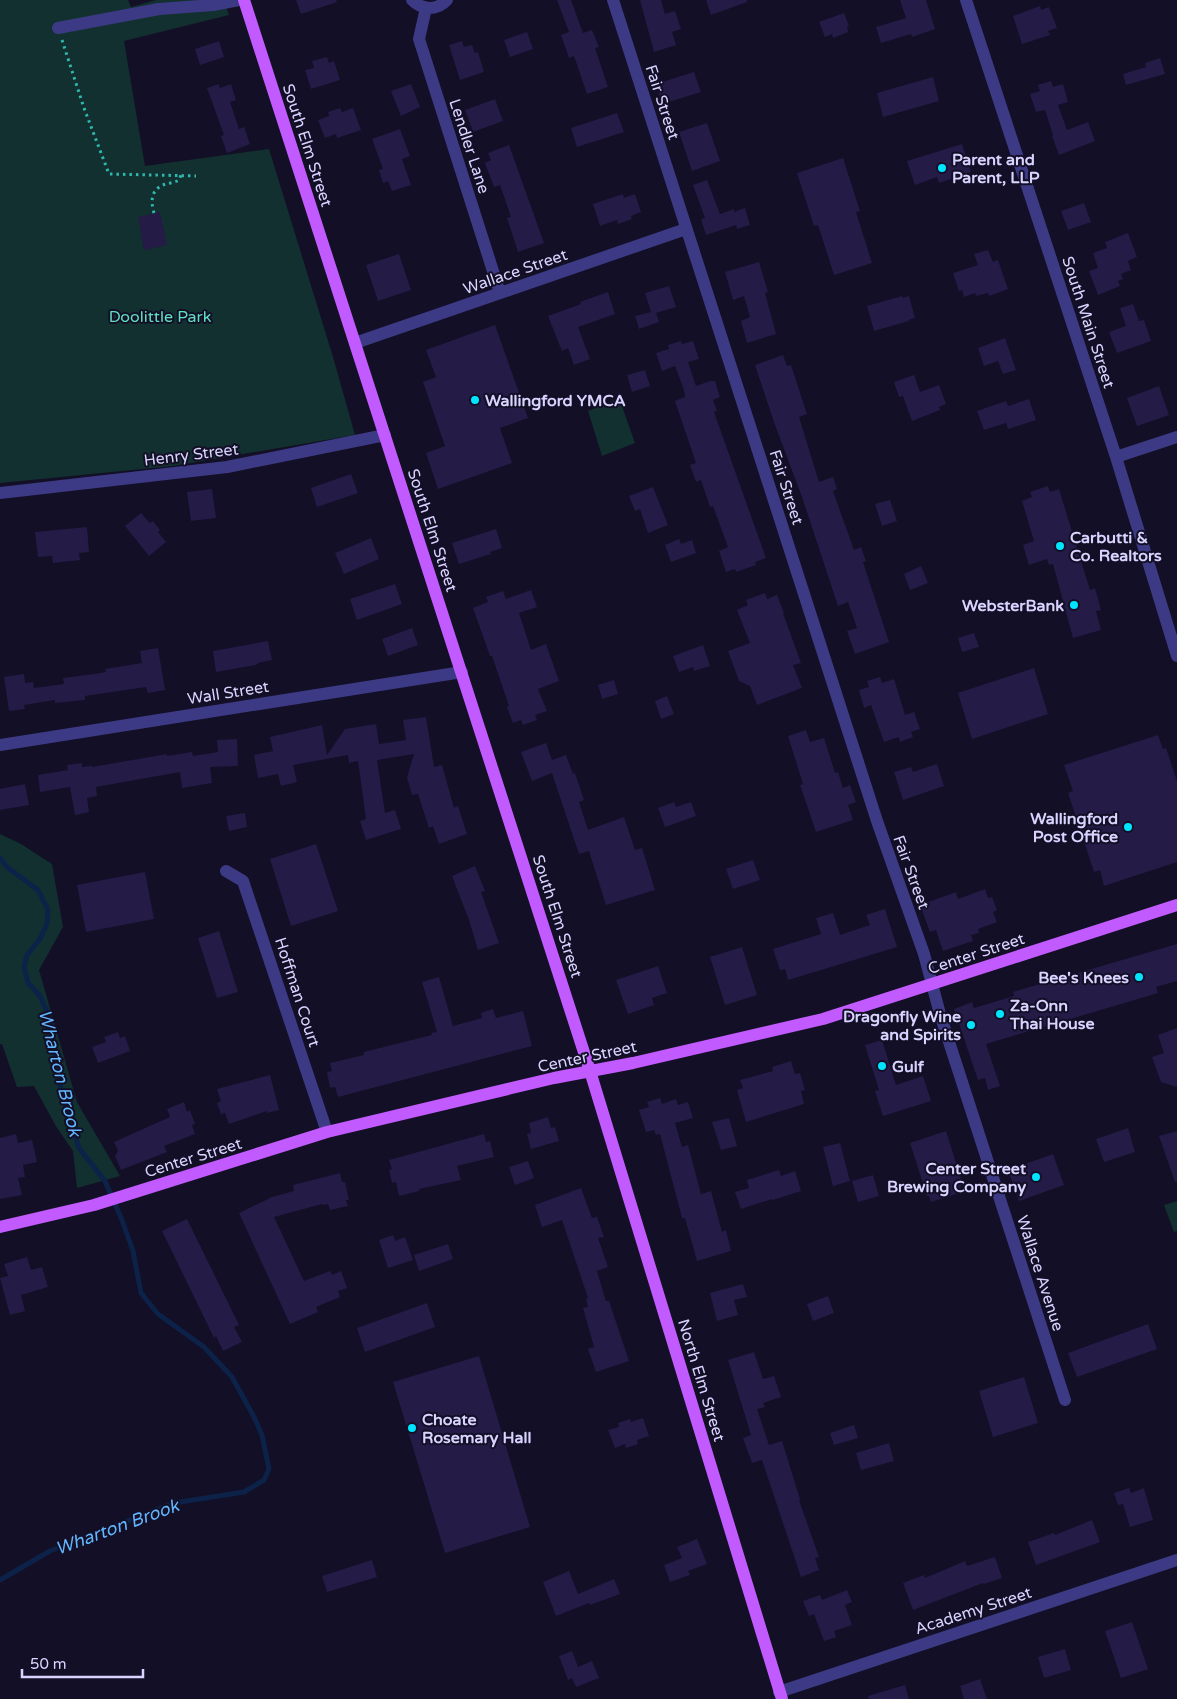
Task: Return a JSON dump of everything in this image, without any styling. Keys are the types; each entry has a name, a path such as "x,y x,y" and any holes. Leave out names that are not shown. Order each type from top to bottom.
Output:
{"main road":[{"name":"South Elm Street","path":"244,0 590,1071"},
{"name":"Center Street","path":"0,1227 94,1205 327,1132 554,1078 633,1063 810,1023 1177,906"},
{"name":"North Elm Street","path":"590,1071 780,1695"}],"street":[{"path":"58,28 159,9 213,5 239,0"},
{"path":"412,0 417,5 426,8 435,8 444,4 447,0"},
{"name":"Fair Street","path":"613,0 877,821 924,954 932,984"},
{"name":"South Main Street","path":"966,0 1116,457 1177,656"},
{"name":"Lendler Lane","path":"426,8 419,38 500,293"},
{"name":"Wallace Street","path":"355,343 686,229"},
{"name":"Henry Street","path":"0,493 228,467 385,435"},
{"path":"1116,457 1177,437"},
{"name":"Wall Street","path":"0,745 462,672"},
{"name":"Hoffman Court","path":"226,871 243,881 327,1132"},
{"name":"Wallace Avenue","path":"932,984 942,1023 1065,1400"},
{"name":"Academy Street","path":"780,1695 1177,1560"}],"path":[{"path":"58,28 108,174 196,176"},
{"path":"154,213 151,198 153,194 164,185 179,180 181,175"}],"green space":[{"name":"Doolittle Park","path":"0,0 128,0 131,7 156,0 224,0 229,15 124,41 145,166 269,149 355,435 173,466 0,483"},
{"path":"619,398 635,443 602,456 588,411"},
{"path":"0,834 21,844 52,864 63,927 39,970 77,1102 120,1176 77,1188 73,1151 57,1128 34,1086 17,1087 2,1044 0,1044"},
{"path":"1177,1201 1177,1231 1174,1232 1164,1205"}],"building":[{"path":"296,0 336,0 337,2 301,14"},
{"path":"557,0 571,0 583,33 592,30 599,47 595,48 608,87 587,94 574,56 569,58 561,35 569,32"},
{"path":"640,0 661,0 665,14 675,11 681,29 672,32 676,45 654,52"},
{"path":"706,0 747,0 747,2 711,15"},
{"path":"900,0 926,0 935,29 912,37 911,34 881,43 876,27 906,18"},
{"path":"1040,6 1041,10 1049,7 1057,28 1048,31 1050,35 1022,44 1013,16"},
{"path":"844,13 849,26 847,27 848,32 833,38 832,34 825,37 819,22"},
{"path":"527,32 533,49 510,57 504,40"},
{"path":"219,41 224,57 200,65 195,49"},
{"path":"462,41 464,47 472,45 475,53 478,52 484,72 460,80 449,45"},
{"path":"327,57 329,63 334,61 340,80 311,89 305,70 314,68 312,61"},
{"path":"1160,58 1165,74 1126,85 1123,74 1146,67 1145,63"},
{"path":"694,72 701,92 662,104 656,84"},
{"path":"933,77 939,101 883,117 877,93"},
{"path":"1051,81 1053,87 1063,84 1068,102 1058,105 1067,130 1088,122 1095,141 1059,155 1045,110 1036,112 1030,94 1040,91 1038,85"},
{"path":"219,84 220,88 231,84 236,100 230,102 239,129 244,127 250,144 227,153 221,136 224,135 207,88"},
{"path":"411,84 420,107 401,116 391,91"},
{"path":"495,99 503,121 473,132 465,110"},
{"path":"340,108 342,112 353,108 361,130 337,138 336,134 325,138 318,120 329,116 328,112"},
{"path":"617,113 624,132 577,147 571,128"},
{"path":"707,123 720,161 692,171 679,132"},
{"path":"400,129 410,156 402,159 411,185 392,191 388,181 383,183 379,170 383,169 372,139"},
{"path":"962,144 971,172 939,183 937,177 915,185 907,161"},
{"path":"509,145 544,243 518,252 507,218 511,217 500,185 494,187 485,163 491,160 488,153"},
{"path":"843,158 860,211 856,212 872,263 834,275 818,225 814,226 797,173"},
{"path":"707,180 720,214 734,209 734,212 745,208 750,225 737,229 736,225 706,235 701,219 705,218 693,185"},
{"path":"623,194 624,198 635,194 641,212 631,216 632,219 618,224 617,220 600,226 593,204"},
{"path":"1084,203 1091,222 1068,230 1061,211"},
{"path":"160,212 167,245 144,250 138,217"},
{"path":"1128,233 1137,257 1128,261 1131,270 1121,274 1123,279 1118,281 1120,286 1098,295 1089,271 1098,268 1093,253 1107,248 1105,242"},
{"path":"988,250 993,262 998,260 1008,289 989,296 988,293 976,296 975,293 964,297 962,290 959,291 953,273 978,265 974,254"},
{"path":"399,254 411,290 378,301 366,265"},
{"path":"759,262 768,292 765,293 776,334 747,343 741,321 750,317 744,296 733,300 725,272"},
{"path":"669,286 676,307 656,313 659,322 639,329 635,316 651,312 645,293"},
{"path":"608,292 615,314 578,327 590,359 574,365 568,348 562,351 548,316"},
{"path":"902,296 903,298 909,296 915,318 874,331 867,306"},
{"path":"1133,304 1139,321 1144,320 1151,341 1117,353 1109,332 1126,326 1120,308"},
{"name":"Wallingford YMCA","path":"495,325 528,418 500,428 512,463 438,489 426,453 445,446 423,382 436,377 426,350"},
{"path":"1005,338 1016,370 1003,374 998,361 984,366 978,348"},
{"path":"681,341 682,344 693,341 699,359 688,362 696,386 715,381 720,397 713,400 717,411 714,412 766,558 755,562 756,565 736,572 735,569 726,572 719,551 728,547 713,506 710,507 701,480 696,482 690,465 696,463 675,401 685,397 684,390 675,366 662,371 656,353 669,349 668,345"},
{"path":"783,355 787,366 791,365 807,414 799,417 819,482 833,477 837,489 833,491 854,550 861,547 866,561 863,562 889,642 855,654 847,631 857,628 848,602 838,606 755,365"},
{"path":"645,370 650,386 632,392 627,375"},
{"path":"914,375 920,392 939,385 946,404 939,407 940,410 912,421 903,396 899,397 894,382"},
{"path":"1159,386 1169,415 1137,426 1127,398"},
{"path":"1029,399 1036,420 1008,429 1006,423 984,430 977,411 1006,401 1008,406"},
{"path":"351,474 358,493 317,507 311,488"},
{"path":"1048,486 1050,492 1059,489 1090,590 1095,588 1101,610 1096,611 1101,630 1073,638 1053,564 1049,565 1047,559 1029,565 1023,545 1034,541 1022,501 1032,497 1030,492"},
{"path":"653,487 668,525 648,533 640,509 635,511 629,496"},
{"path":"212,489 216,518 191,521 187,492"},
{"path":"890,500 897,521 882,526 875,504"},
{"path":"141,513 150,523 153,521 160,530 158,532 166,542 149,556 125,526"},
{"path":"87,527 89,552 79,553 80,560 53,563 52,556 38,557 35,532"},
{"path":"496,529 502,548 490,552 491,554 459,564 452,543"},
{"path":"371,538 379,559 344,574 335,553"},
{"path":"679,539 681,544 692,540 696,553 671,562 665,545"},
{"path":"921,566 928,583 910,590 904,574"},
{"path":"395,584 402,604 357,620 350,599"},
{"path":"531,590 537,607 519,613 531,650 546,644 559,681 538,689 547,711 535,715 537,720 523,725 521,720 513,723 492,656 490,656 473,608 488,602 486,597 503,591 506,599"},
{"path":"765,593 767,599 777,595 801,663 793,665 802,688 757,705 750,686 739,681 728,651 750,643 737,610 748,605 746,600"},
{"path":"412,628 418,645 388,656 382,639"},
{"path":"974,633 979,647 962,652 958,638"},
{"path":"268,641 272,660 256,665 216,672 213,651"},
{"path":"703,645 710,666 694,671 693,667 679,672 673,656"},
{"path":"158,648 165,690 148,693 146,687 85,696 85,700 55,703 55,700 24,705 25,709 9,711 4,677 24,674 25,683 33,682 34,688 64,684 63,678 106,672 105,669 142,663 140,651"},
{"path":"1034,668 1048,714 972,739 958,693"},
{"path":"880,677 882,683 894,679 905,715 914,712 920,729 911,732 913,737 900,742 899,737 884,742 871,705 864,708 859,690 869,687 867,681"},
{"path":"614,680 618,694 602,699 598,685"},
{"path":"667,696 674,714 661,719 655,701"},
{"path":"426,717 434,767 442,765 454,808 458,806 467,834 439,844 433,826 429,828 418,794 412,795 407,777 414,754 377,760 385,813 395,810 401,829 366,840 360,821 366,819 358,761 349,763 348,755 293,765 297,782 281,786 278,774 258,778 254,755 273,751 270,737 322,725 327,755 345,729 376,724 379,744 406,740 403,720"},
{"path":"806,730 810,742 824,738 835,773 838,772 843,788 850,785 856,802 848,805 853,820 816,832 800,785 803,784 788,736"},
{"name":"Wallingford Post Office","path":"1158,735 1163,749 1166,748 1177,781 1177,862 1104,886 1100,870 1094,872 1068,793 1073,791 1064,765"},
{"path":"237,739 238,766 210,767 212,783 182,788 180,772 96,787 97,796 87,798 89,812 75,815 70,787 40,792 38,775 68,770 67,765 82,763 82,767 92,767 167,754 167,756 192,752 193,756 218,752 217,740"},
{"path":"546,743 552,760 566,755 573,774 575,773 584,800 579,802 588,830 624,817 635,850 642,848 655,890 606,905 589,851 579,854 552,773 532,781 521,752"},
{"path":"937,764 944,786 903,800 894,772 911,767 913,772"},
{"path":"25,784 29,805 0,810 0,789"},
{"path":"674,802 676,807 691,802 696,816 665,827 658,808"},
{"path":"245,813 247,827 229,831 226,816"},
{"path":"316,844 338,911 291,926 270,859"},
{"path":"753,860 760,880 733,889 726,869"},
{"path":"475,866 485,891 481,892 499,943 478,950 452,876"},
{"path":"145,872 154,919 86,932 77,885"},
{"path":"985,889 988,898 992,897 997,910 993,912 997,922 978,929 979,933 971,935 973,941 943,951 936,930 930,932 920,905 956,892 958,899"},
{"path":"885,909 897,947 788,980 785,969 780,970 773,949 821,934 816,918 833,913 840,935 870,925 866,915"},
{"path":"219,931 238,992 217,998 198,938"},
{"path":"1177,944 1177,981 1156,987 1158,993 986,1044 1000,1086 988,1090 985,1078 978,1080 954,1009 972,1002 974,1008 1014,996 1013,992"},
{"path":"742,947 757,995 725,1005 710,957"},
{"path":"658,966 667,993 652,998 654,1005 628,1014 616,980"},
{"path":"439,977 453,1026 482,1018 481,1013 493,1009 496,1018 523,1011 532,1046 338,1097 335,1087 330,1088 327,1072 332,1071 330,1063 364,1055 364,1052 432,1035 431,1033 437,1032 422,982"},
{"path":"1177,1028 1177,1087 1161,1082 1152,1057 1164,1053 1158,1035"},
{"path":"118,1032 120,1038 125,1036 130,1051 98,1063 92,1047 106,1042 104,1037"},
{"path":"882,1040 896,1085 923,1076 931,1101 883,1116 875,1091 879,1090 865,1045"},
{"path":"791,1061 795,1074 800,1073 805,1090 801,1091 804,1104 746,1122 737,1090 743,1088 740,1080 773,1071 772,1067"},
{"path":"270,1075 279,1110 267,1113 267,1111 229,1124 225,1113 221,1114 217,1103 221,1101 217,1089"},
{"path":"660,1098 662,1104 676,1099 678,1105 688,1102 693,1118 675,1123 682,1147 688,1145 701,1194 711,1191 722,1232 726,1230 731,1251 697,1261 685,1218 682,1218 660,1134 656,1135 654,1130 646,1132 639,1110 649,1107 647,1102"},
{"path":"184,1102 187,1112 190,1110 195,1124 192,1125 195,1134 164,1146 167,1152 121,1170 115,1156 118,1151 114,1142 170,1117 167,1109"},
{"path":"548,1117 551,1128 555,1127 559,1141 531,1149 527,1134 531,1133 529,1123"},
{"path":"729,1118 737,1146 721,1150 712,1122"},
{"path":"1128,1128 1135,1152 1104,1162 1096,1139"},
{"path":"946,1131 963,1185 960,1186 962,1192 931,1202 929,1196 927,1196 910,1143"},
{"path":"1177,1131 1177,1182 1175,1182 1159,1136"},
{"path":"16,1134 18,1143 32,1140 37,1162 23,1165 25,1177 18,1178 22,1195 0,1199 0,1138"},
{"path":"484,1134 486,1142 490,1141 494,1157 457,1166 461,1180 419,1189 419,1191 399,1196 396,1182 392,1183 389,1170 392,1169 389,1160"},
{"path":"840,1143 850,1181 833,1186 823,1147"},
{"name":"Center Street Brewing Company","path":"1053,1154 1064,1185 1019,1201 1008,1170"},
{"path":"528,1161 534,1178 515,1185 509,1167"},
{"path":"779,1170 781,1176 795,1171 801,1191 741,1209 735,1192 749,1188 747,1180"},
{"path":"340,1173 342,1182 345,1182 349,1200 346,1200 348,1206 330,1210 328,1204 322,1204 274,1217 304,1281 330,1271 332,1275 341,1271 347,1288 338,1291 340,1297 316,1307 318,1312 290,1324 239,1213 272,1197 294,1191 293,1185"},
{"path":"873,1175 879,1196 858,1202 852,1181"},
{"path":"581,1188 592,1218 597,1217 604,1237 598,1238 608,1267 597,1271 606,1301 609,1301 629,1361 596,1372 588,1349 594,1347 583,1308 588,1307 586,1299 588,1298 562,1220 542,1227 535,1205"},
{"path":"187,1219 239,1325 234,1327 242,1342 223,1351 216,1336 214,1338 162,1231"},
{"path":"393,1235 395,1241 405,1237 413,1260 388,1268 379,1240"},
{"path":"448,1244 453,1259 419,1271 414,1255"},
{"path":"27,1257 31,1270 42,1267 48,1287 21,1295 25,1311 10,1315 0,1278 8,1276 4,1264"},
{"path":"743,1284 747,1297 734,1300 738,1315 717,1321 710,1293"},
{"path":"828,1296 834,1313 813,1321 807,1304"},
{"path":"427,1303 435,1327 365,1352 357,1328"},
{"path":"1148,1324 1157,1349 1077,1377 1068,1353"},
{"path":"754,1352 763,1379 774,1376 781,1397 763,1403 765,1407 757,1409 769,1445 782,1441 799,1500 819,1557 815,1558 819,1570 801,1577 762,1460 752,1463 743,1438 751,1435 728,1360"},
{"path":"479,1356 530,1527 445,1553 393,1382"},
{"path":"1024,1377 1038,1423 993,1437 979,1391"},
{"path":"643,1418 649,1436 637,1440 638,1444 626,1448 625,1444 615,1448 608,1430 619,1427 618,1423 630,1419 631,1422"},
{"path":"854,1425 858,1438 834,1445 830,1433"},
{"path":"889,1443 894,1461 861,1470 856,1453"},
{"path":"1129,1488 1131,1493 1144,1488 1153,1520 1130,1527 1123,1504 1118,1505 1114,1493"},
{"path":"1092,1520 1100,1542 1036,1565 1028,1542 1054,1533 1055,1535"},
{"path":"697,1539 707,1564 688,1571 690,1575 670,1582 664,1565 682,1558 677,1547"},
{"path":"995,1557 1002,1578 983,1583 913,1610 903,1583 924,1575 925,1578 965,1561 967,1566"},
{"path":"372,1560 377,1577 327,1592 322,1576"},
{"path":"569,1571 578,1594 614,1579 620,1594 590,1605 589,1603 556,1616 543,1582"},
{"path":"847,1590 852,1602 845,1605 852,1625 834,1631 836,1637 824,1641 814,1614 809,1616 803,1601 820,1595 822,1600"},
{"path":"1132,1622 1148,1669 1121,1678 1105,1631"},
{"path":"1065,1649 1071,1670 1044,1678 1038,1657"},
{"path":"572,1651 578,1667 592,1661 599,1678 576,1687 572,1678 568,1680 559,1656"},
{"path":"980,1679 987,1699 964,1699 960,1686"},
{"path":"905,1685 909,1699 869,1699 868,1696"}],"waterway":[{"name":"Wharton Brook","path":"0,858 7,867 38,890 48,910 47,924 40,939 27,955 24,967 28,983 40,996 50,1018 57,1075 79,1148 105,1181 122,1220 133,1251 141,1293 158,1314 204,1347 232,1377 262,1435 269,1469 264,1480 244,1492 174,1503 50,1551 0,1580"}],"place":[{"name":"Parent and Parent, LLP","path":"942,168"},
{"name":"Wallingford YMCA","path":"475,400"},
{"name":"Carbutti & Co. Realtors","path":"1060,546"},
{"name":"WebsterBank","path":"1074,605"},
{"name":"Wallingford Post Office","path":"1128,827"},
{"name":"Bee's Knees","path":"1139,977"},
{"name":"Za-Onn Thai House","path":"1000,1014"},
{"name":"Dragonfly Wine and Spirits","path":"971,1025"},
{"name":"Gulf","path":"882,1066"},
{"name":"Center Street Brewing Company","path":"1036,1177"},
{"name":"Choate Rosemary Hall","path":"412,1428"}]}
